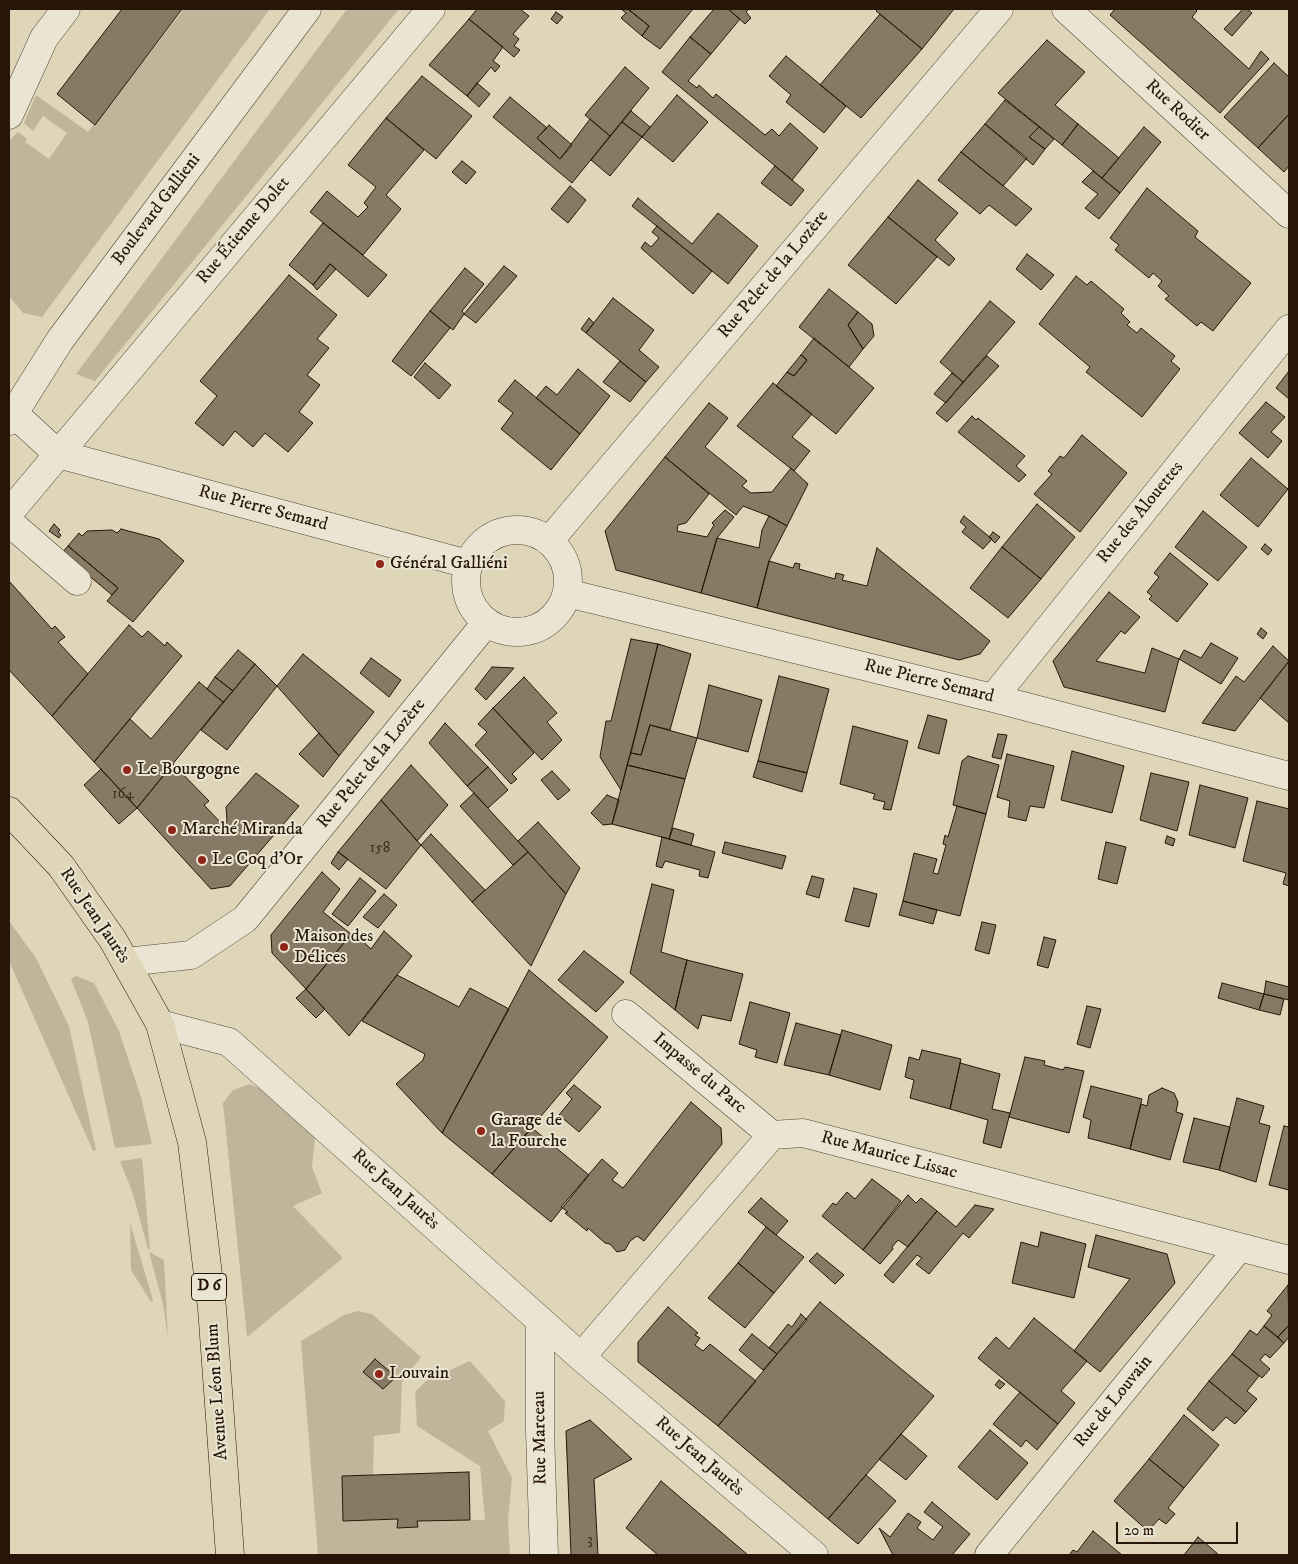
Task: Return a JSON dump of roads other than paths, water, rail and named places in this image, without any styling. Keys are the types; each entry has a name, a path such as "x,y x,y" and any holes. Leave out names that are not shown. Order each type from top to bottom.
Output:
{"main road":[{"name":"Rue Jean Jaurès","path":"9,811 61,866 113,940 160,1024"},
{"name":"Avenue Léon Blum","path":"160,1024 192,1142 212,1308 230,1555"}],"street":[{"path":"9,115 44,38 66,9"},
{"name":"Boulevard Gallieni","path":"10,415 60,340 307,9"},
{"name":"Rue Étienne Dolet","path":"9,513 432,9"},
{"name":"Rue Pelet de la Lozère","path":"549,541 999,9"},
{"name":"Rue Rodier","path":"1066,9 1289,214"},
{"name":"Rue des Alouettes","path":"993,698 1289,329"},
{"path":"10,415 58,454"},
{"name":"Rue Pierre Semard","path":"58,454 468,564"},
{"path":"9,522 77,582"},
{"path":"520,529 535,533 549,541 559,551 566,564 567,592 561,608 550,621 535,630 518,633 502,631 486,623 474,611 467,595 465,578 468,564 483,542 504,531 520,529"},
{"name":"Rue Pierre Semard","path":"567,592 993,698 1289,776"},
{"name":"Rue Pelet de la Lozère","path":"126,962 190,955 245,918 486,623"},
{"name":"Impasse du Parc","path":"626,1014 772,1135"},
{"name":"Rue Jean Jaurès","path":"160,1024 229,1042 581,1357 814,1555"},
{"name":"Rue Maurice Lissac","path":"772,1135 803,1133 1238,1249 1289,1260"},
{"path":"581,1357 772,1135"},
{"name":"Rue de Louvain","path":"989,1555 1238,1249"},
{"name":"Rue Marceau","path":"540,1320 540,1431 544,1555"}],"place":[{"name":"Général Galliéni","path":"380,564"},
{"name":"Le Bourgogne","path":"127,770"},
{"name":"Marché Miranda","path":"172,830"},
{"name":"Le Coq d'Or","path":"202,860"},
{"name":"Maison des Délices","path":"284,947"},
{"name":"Garage de la Fourche","path":"481,1131"},
{"name":"Louvain","path":"379,1374"}]}
